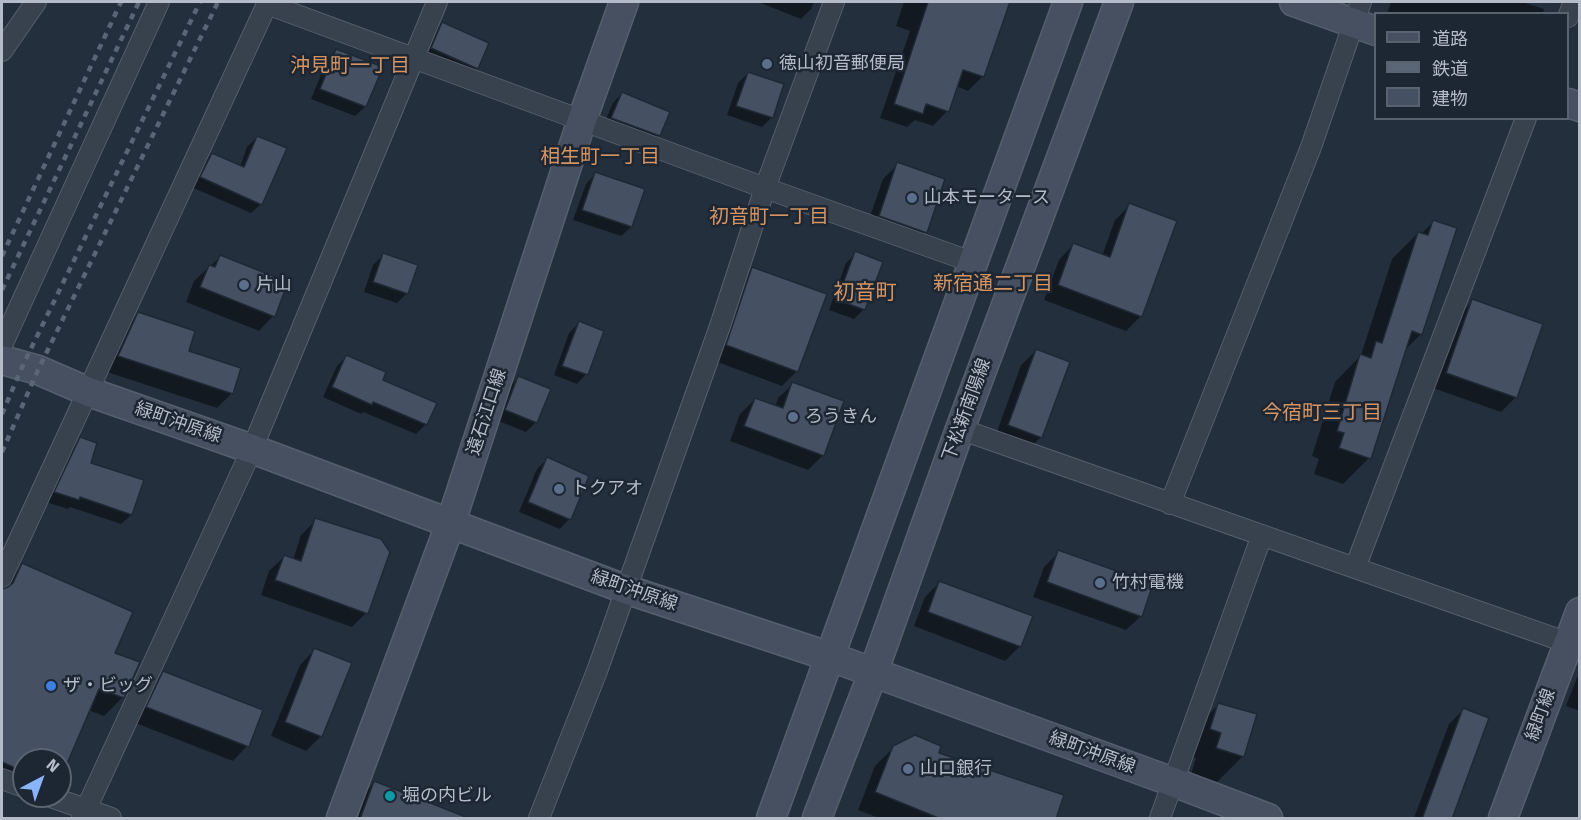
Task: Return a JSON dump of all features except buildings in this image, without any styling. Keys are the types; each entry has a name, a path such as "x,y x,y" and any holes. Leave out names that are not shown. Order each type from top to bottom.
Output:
{"street":[{"path":"2,51 36,2"},
{"path":"2,345 159,2"},
{"path":"111,819 84,814 252,449 437,2"},
{"name":"遠石江口線","path":"341,819 451,522 582,120 624,2"},
{"path":"539,819 597,671 720,326 765,188 834,2"},
{"path":"771,819 1068,2"},
{"name":"下松新南陽線","path":"817,819 873,673 960,429 1119,2"},
{"path":"1170,504 1363,19 1294,2"},
{"path":"2,577 268,3 765,188 972,262"},
{"path":"1355,568 1525,120"},
{"name":"緑町沖原線","path":"2,360 38,370 89,392 451,522 625,589 831,657 1268,819"},
{"path":"960,429 1574,645"},
{"path":"1160,819 1262,535"},
{"name":"緑町線","path":"1503,819 1574,645 1580,612"}],"railway":[{"path":"2,256 121,2"},
{"path":"2,290 139,2"},
{"path":"2,414 23,365 200,2"},
{"path":"2,452 38,370 218,2"}],"place":[{"name":"徳山初音郵便局","path":"767,64"},
{"name":"山本モータース","path":"912,198"},
{"name":"片山","path":"244,285"},
{"name":"ろうきん","path":"793,417"},
{"name":"トクアオ","path":"559,489"},
{"name":"竹村電機","path":"1100,583"},
{"name":"ザ・ビッグ","path":"51,686"},
{"name":"山口銀行","path":"908,769"},
{"name":"堀の内ビル","path":"390,796"}],"district":[{"name":"沖見町一丁目","path":"350,66"},
{"name":"相生町一丁目","path":"600,157"},
{"name":"初音町一丁目","path":"769,217"},
{"name":"新宿通二丁目","path":"993,284"},
{"name":"初音町","path":"865,293"},
{"name":"今宿町三丁目","path":"1322,413"}]}
